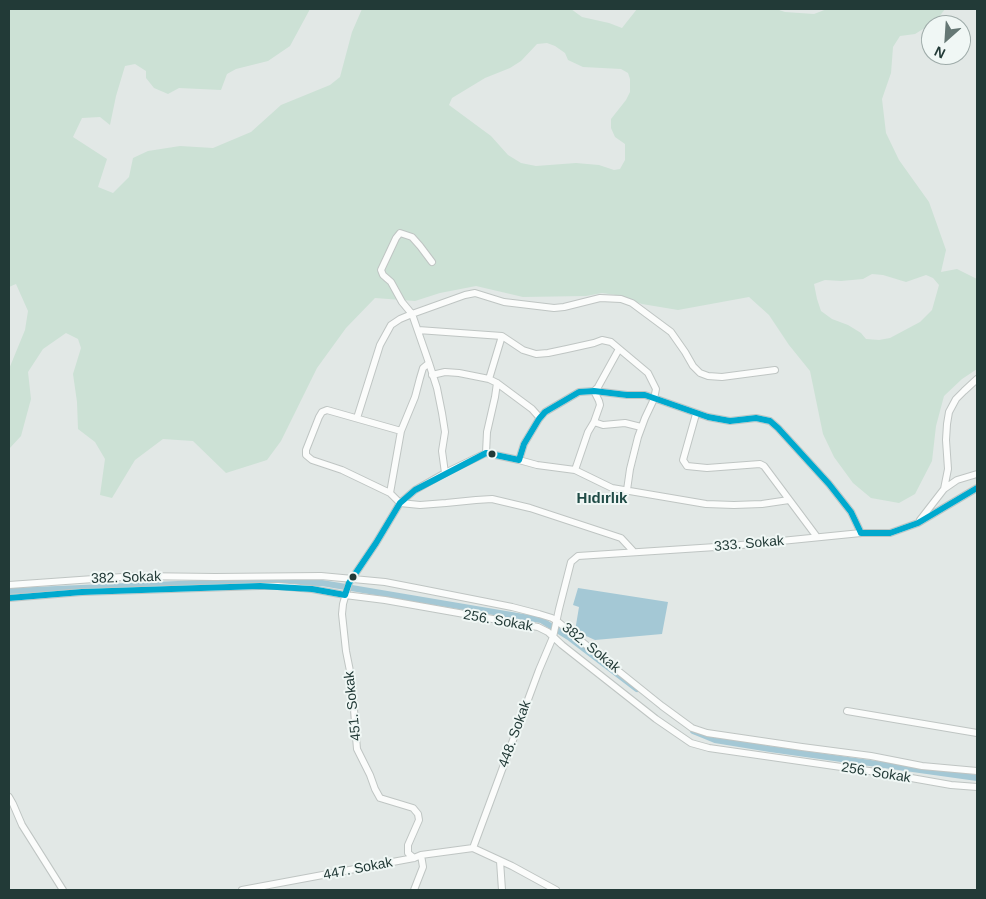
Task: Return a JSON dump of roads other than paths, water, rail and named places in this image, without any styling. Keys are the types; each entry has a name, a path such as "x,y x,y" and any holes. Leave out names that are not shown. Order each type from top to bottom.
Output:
{"street":[{"path":"432,262 412,238 400,233 381,270 412,314 429,362 437,388 445,432 442,451 444,473"},
{"path":"357,418 380,346 391,325 412,314 475,293 504,302 554,308 600,298 621,298 632,303 671,332 692,366 700,373 708,376 722,377 775,370"},
{"path":"418,330 502,336 523,350 536,354 602,340 610,342 648,373 656,388 654,398 641,427 630,469 627,490"},
{"path":"489,379 502,336"},
{"path":"594,391 619,349"},
{"path":"390,493 401,431 415,397 423,368 429,362"},
{"path":"432,375 445,372 459,372 489,379 532,409 540,418"},
{"path":"944,489 948,469 946,440 950,412 956,399 977,380"},
{"path":"486,453 486,432 497,383"},
{"path":"575,470 588,432 600,405 594,391"},
{"path":"519,460 524,444 545,412 579,392 594,391 645,396 696,414 730,421 763,418 778,428 829,484 851,512 861,533"},
{"path":"401,431 326,410 319,417 306,450 306,455 312,460 342,470 390,493 400,503 429,504 492,499 530,508 621,538 634,552"},
{"path":"696,414 683,460 687,466 707,468 760,464 764,466 817,537"},
{"path":"594,422 603,425 625,422 641,427"},
{"path":"400,503 415,490 444,473 486,453 537,465 575,470 612,488 706,504 762,504 789,500"},
{"path":"918,524 944,489 957,480 977,474"},
{"name":"333. Sokak","path":"557,622 571,562 578,556 732,546 861,533 890,533 918,524 977,488"},
{"name":"451. Sokak","path":"400,503 350,581 342,614 346,651 352,681 357,749 370,775 374,789 380,798 413,808 418,814 419,820 408,845 408,853 418,857"},
{"name":"382. Sokak","path":"9,584 136,576 321,576 350,581 385,582 502,605 539,614 557,622 692,728 802,747 871,756 922,766 977,771"},
{"name":"256. Sokak","path":"9,598 82,592 260,586 346,593 538,628 554,636 562,645 656,720 691,743 709,748 951,785 977,787"},
{"name":"448. Sokak","path":"473,848 539,670 554,636 557,622"},
{"path":"847,711 977,733"},
{"path":"9,797 22,825 63,890"},
{"path":"473,848 556,890"},
{"name":"447. Sokak","path":"242,890 473,848"},
{"path":"414,890 423,867 418,857"},
{"path":"500,861 502,890"}],"water":[{"path":"578,588 668,602 662,634 595,640 575,631 579,607 573,605"}],"waterway":[{"path":"9,591 226,582 322,583 541,620 570,638 637,689"},
{"path":"693,731 715,740 977,778"}],"district":[{"name":"Hıdırlık","path":"602,499"}]}
